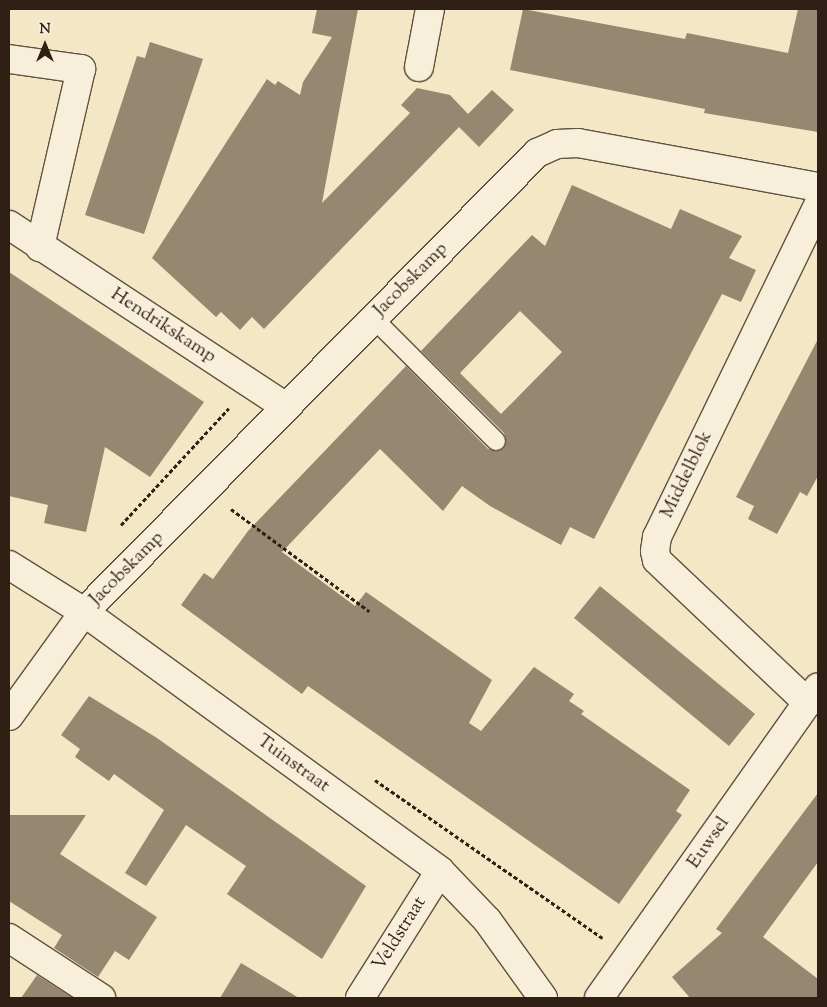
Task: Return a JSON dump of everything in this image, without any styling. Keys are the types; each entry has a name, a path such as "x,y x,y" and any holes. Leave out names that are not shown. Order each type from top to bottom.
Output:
{"street":[{"path":"419,68 430,9"},
{"path":"9,59 81,69 40,246"},
{"name":"Jacobskamp","path":"9,716 84,612 285,406 537,153 557,144 578,143 818,187"},
{"name":"Middelblok","path":"813,696 657,560 655,551 657,537 818,204"},
{"name":"Hendrikskamp","path":"9,225 285,406"},
{"name":"Tuinstraat","path":"9,565 84,612 440,870 487,920 543,998"},
{"name":"Euwsel","path":"599,998 813,696"},
{"name":"Veldstraat","path":"360,998 440,870"},
{"path":"9,938 101,998"}],"lane":[{"path":"373,318 496,441"}],"path":[{"path":"115,531 251,384"},
{"path":"205,489 369,611"}],"building":[{"path":"317,9 358,9 322,203 410,113 401,105 417,88 450,95 468,114 492,90 514,110 479,147 459,127 264,329 252,317 240,330 221,312 216,317 152,258 267,79 275,85 278,81 300,95 303,82 332,37 312,33"},
{"path":"523,9 685,39 687,33 788,53 798,9 818,9 818,132 704,113 705,109 510,70"},
{"path":"150,42 203,59 144,234 85,215 137,56 145,58"},
{"path":"572,185 671,229 680,209 742,236 729,258 756,270 741,302 722,294 594,539 570,527 561,545 490,506 462,486 443,511 380,449 282,552 355,606 366,592 492,680 469,723 481,731 534,667 574,694 569,701 584,711 581,714 690,790 676,811 682,815 619,904 308,686 302,694 181,605 204,573 213,579 248,531 406,366 488,449 498,451 504,448 506,439 504,433 421,351 532,235 545,246","holes":["520,311 562,352 501,414 460,373"]},
{"path":"9,272 204,402 150,477 105,447 86,532 44,523 48,505 9,496"},
{"path":"818,339 818,476 807,496 800,492 777,534 748,519 754,506 736,497"},
{"path":"600,586 755,714 729,746 574,618"},
{"path":"89,696 157,738 366,886 322,959 227,894 246,866 186,825 146,886 125,873 164,810 114,774 109,781 75,757 80,749 61,735"},
{"path":"818,793 818,862 763,937 818,979 818,998 690,998 672,977 722,933 716,929"},
{"path":"9,815 86,815 60,854 157,917 129,960 115,951 98,977 54,948 62,935 9,901"},
{"path":"241,963 299,998 220,998"},
{"path":"37,975 73,998 21,998"}]}
